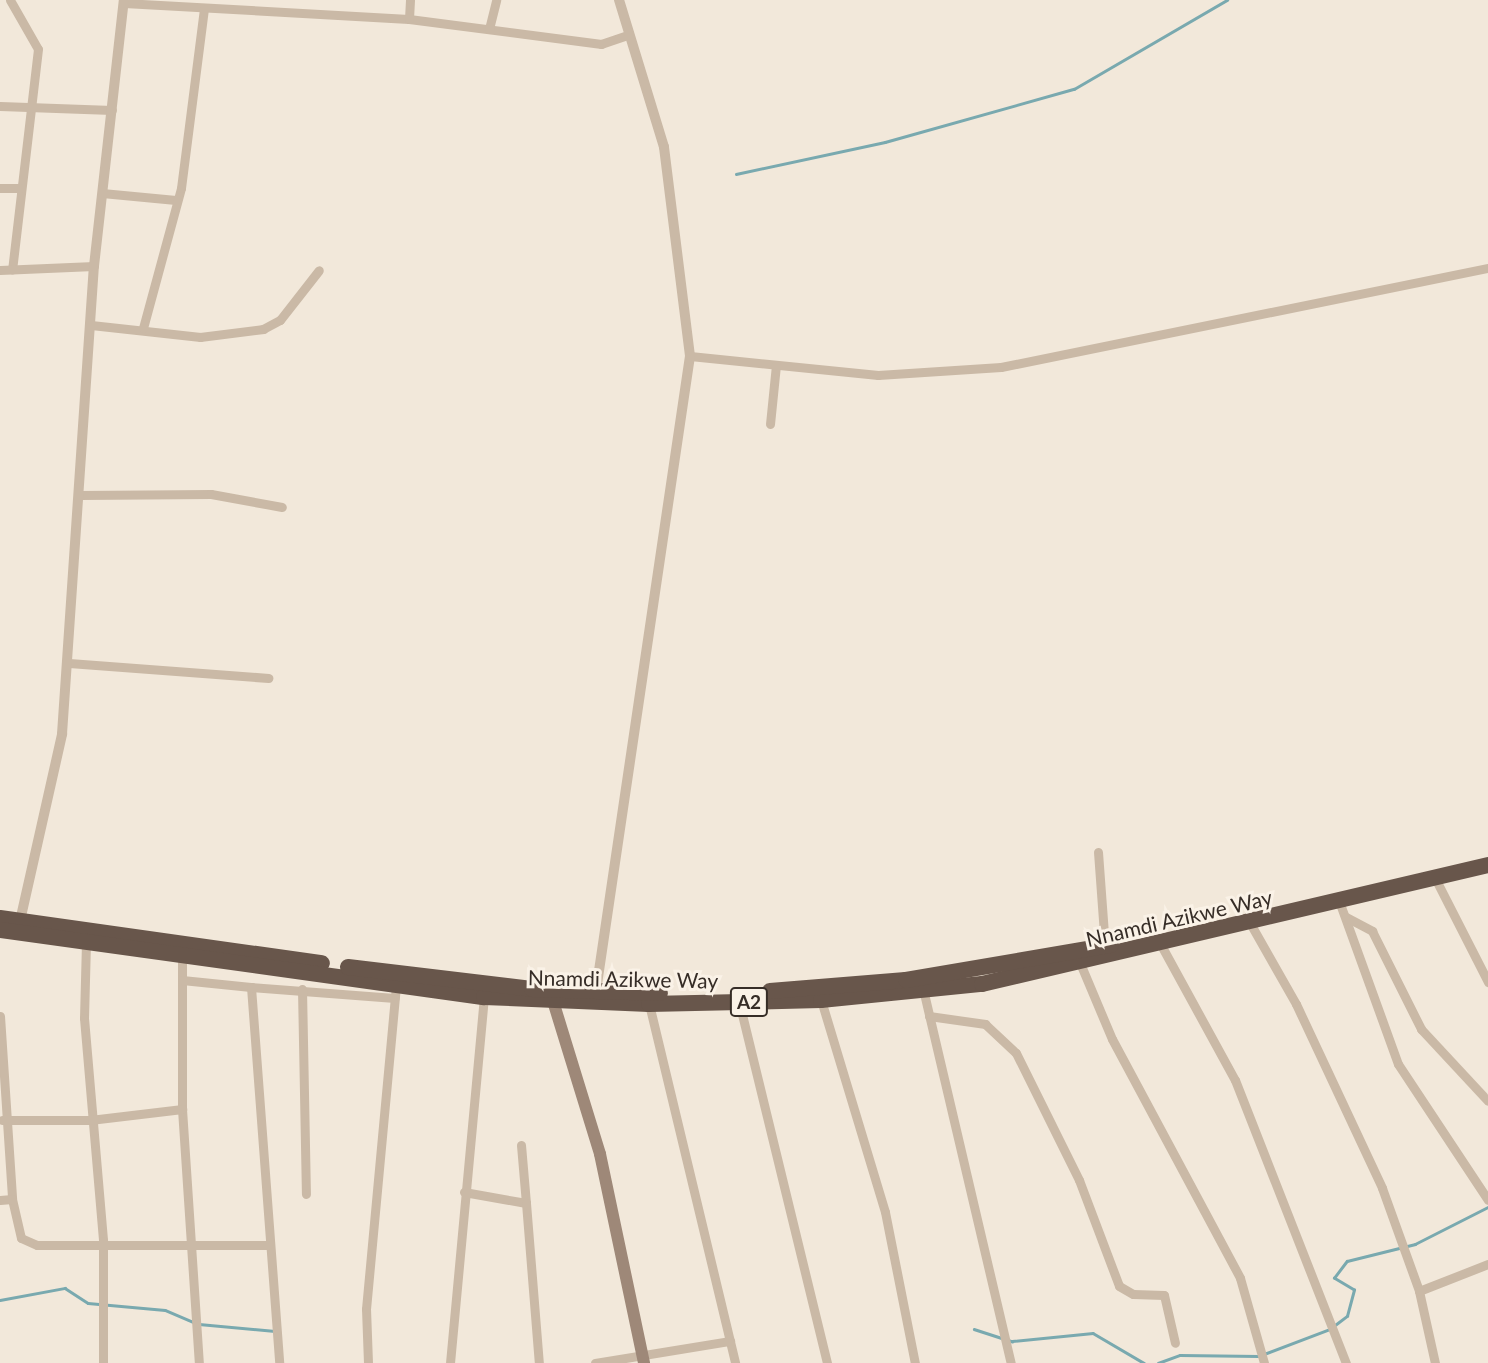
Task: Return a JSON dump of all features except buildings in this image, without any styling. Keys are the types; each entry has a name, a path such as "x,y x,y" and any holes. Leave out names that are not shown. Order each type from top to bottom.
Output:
{"highway":[{"name":"Nnamdi Azikwe Way","path":"0,918 451,981 596,991 829,988 1105,947 1488,854"},
{"name":"Nnamdi Azikwe Way","path":"0,930 182,956 395,992 649,1004 821,1000 923,989 1080,964 1488,865"}],"main road":[{"path":"553,1001 600,1154 643,1359"}],"street":[{"path":"10,0 38,49 12,269"},
{"path":"409,19 410,0"},
{"path":"489,29 496,0"},
{"path":"596,991 690,356 664,147 627,35 619,0"},
{"path":"20,921 62,733 69,663 94,266 124,2 170,3 204,9 233,3 409,19 601,44 627,35"},
{"path":"143,328 193,126 204,9"},
{"path":"0,106 30,104 112,110"},
{"path":"0,188 21,188"},
{"path":"102,193 176,200"},
{"path":"0,270 94,266"},
{"path":"690,356 878,375 1001,367 1488,268"},
{"path":"90,325 143,328 200,337 263,329 280,320 319,270"},
{"path":"770,424 776,365"},
{"path":"80,495 211,495 282,507"},
{"path":"69,663 268,678"},
{"path":"1098,852 1105,947"},
{"path":"1435,878 1488,982"},
{"path":"1339,901 1398,1063 1488,1200"},
{"path":"1346,917 1372,931 1421,1029 1488,1101"},
{"path":"1250,923 1342,1095 1408,1254 1435,1363"},
{"path":"86,942 90,1120 103,1241 103,1363"},
{"path":"1161,945 1235,1080 1346,1363"},
{"path":"182,956 181,1109 199,1363"},
{"path":"1080,964 1112,1039 1240,1278 1263,1362"},
{"path":"182,980 251,987 395,992 366,1309 368,1363"},
{"path":"251,987 268,1245 279,1363"},
{"path":"302,989 306,1194"},
{"path":"923,989 1011,1363"},
{"path":"450,1363 484,997"},
{"path":"821,1000 881,1200 915,1363"},
{"path":"740,1002 827,1363"},
{"path":"649,1004 735,1363"},
{"path":"0,1016 3,1120 12,1199 18,1232 27,1243 103,1241 190,1246 268,1245"},
{"path":"929,1016 985,1024 1016,1053 1079,1180 1119,1286 1133,1294 1164,1295 1175,1343"},
{"path":"3,1120 90,1120 181,1109"},
{"path":"521,1145 539,1363"},
{"path":"464,1192 526,1203"},
{"path":"0,1199 12,1199"},
{"path":"1419,1291 1488,1264"},
{"path":"595,1363 643,1359 730,1341"}],"waterway":[{"path":"736,174 885,142 1074,89 1227,0"},
{"path":"1335,1325 1347,1316 1354,1290 1334,1278 1347,1261 1415,1244 1488,1207"},
{"path":"0,1300 65,1288 88,1303 165,1310 193,1322"},
{"path":"199,1324 275,1331"},
{"path":"974,1329 1012,1341 1093,1333 1144,1363"},
{"path":"1264,1354 1330,1329"},
{"path":"1158,1363 1180,1355 1258,1356"}]}
